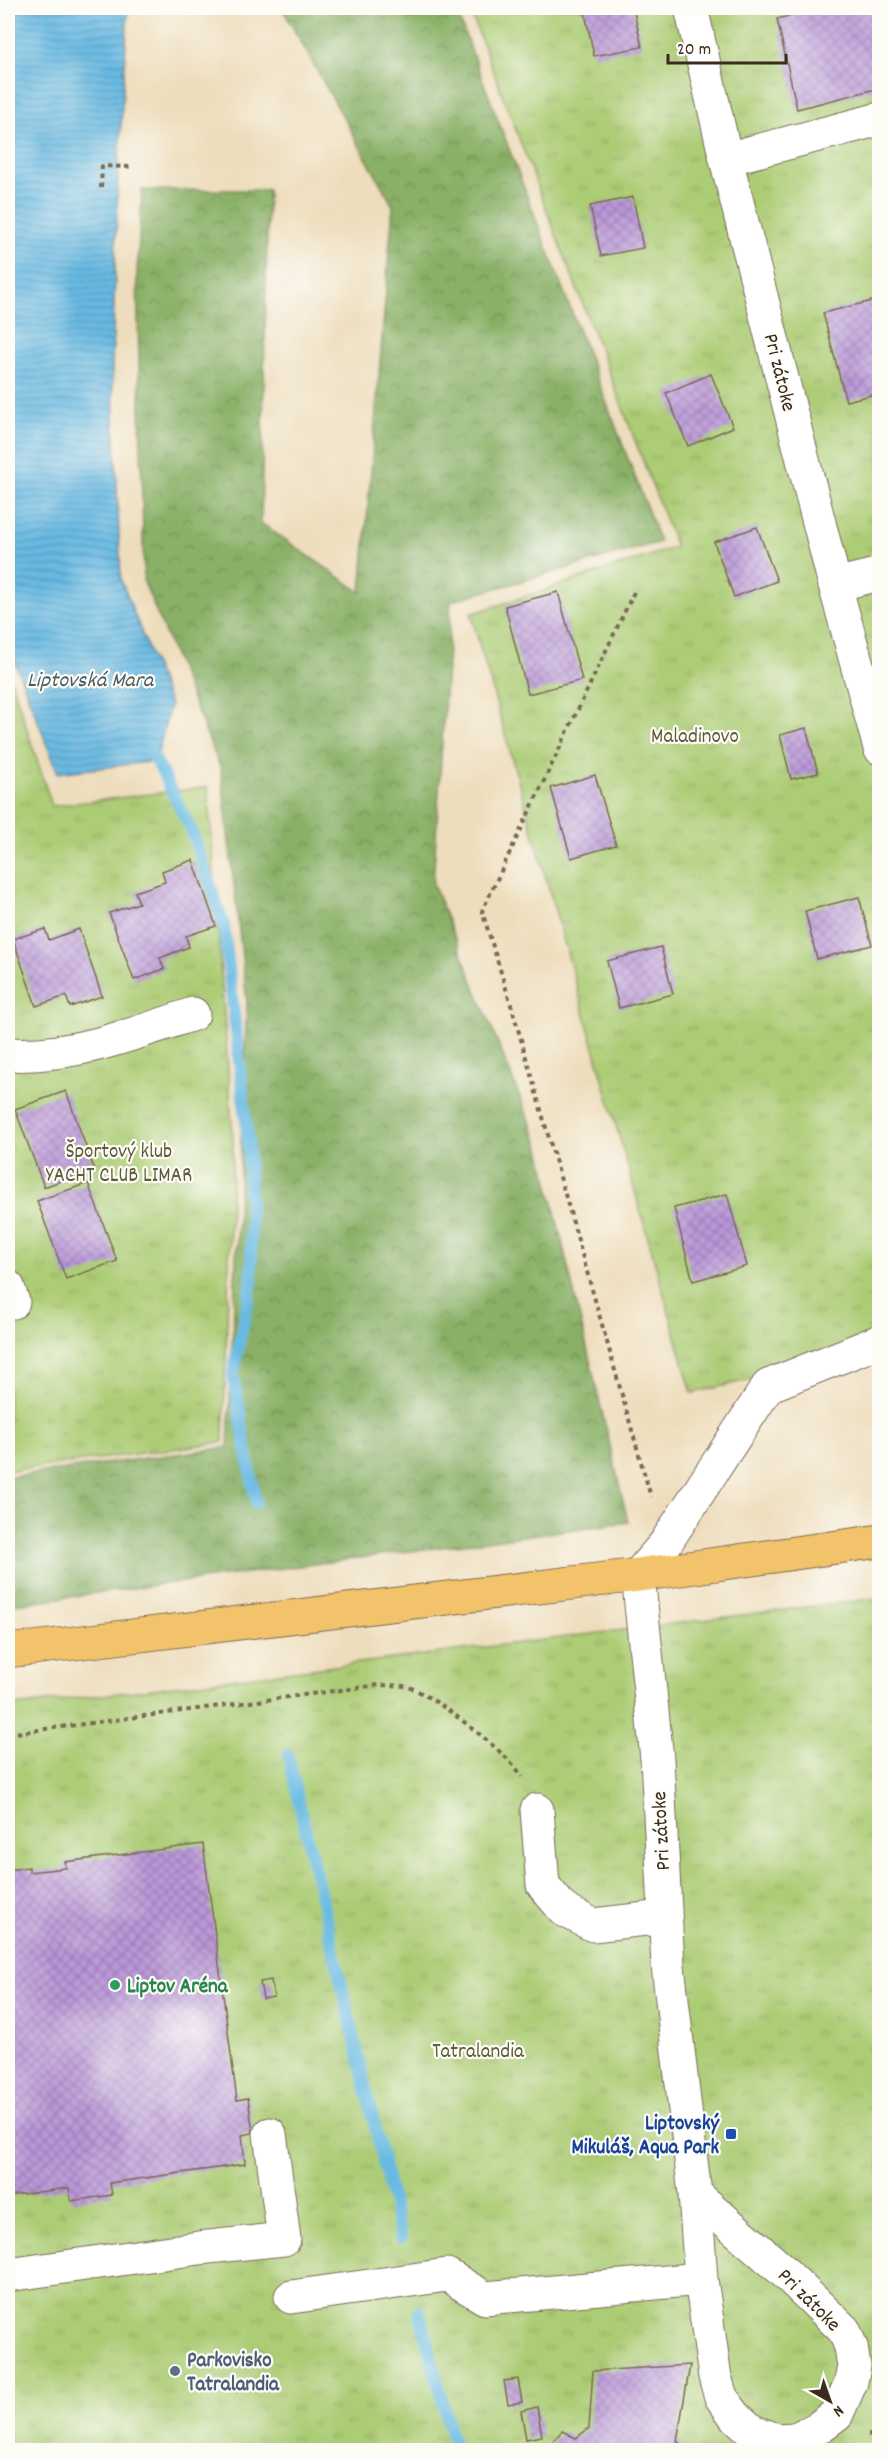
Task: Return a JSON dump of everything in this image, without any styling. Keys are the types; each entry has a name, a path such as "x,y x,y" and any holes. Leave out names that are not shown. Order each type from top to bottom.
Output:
{"main road":[{"path":"8,1651 638,1575 879,1541"}],"street":[{"name":"Pri zátoke","path":"691,8 726,159 879,748"},
{"path":"726,159 879,119"},
{"path":"835,585 879,574"},
{"path":"8,1054 25,1055 122,1038 194,1014"},
{"path":"638,1575 664,1544 768,1386 879,1341"},
{"name":"Pri zátoke","path":"638,1575 657,1759 664,1917 695,2194 701,2279 715,2377 721,2397 754,2441 795,2439 815,2430 837,2414 851,2382 854,2366 851,2347 844,2330 695,2194"},
{"path":"537,1810 543,1885 564,1910 593,1925 664,1917"},
{"path":"8,2275 199,2248 284,2239 270,2134"},
{"path":"291,2297 447,2275 486,2298 701,2279"}],"path":[{"path":"101,188 102,166 131,167"},
{"path":"634,592 482,911 664,1544"},
{"path":"8,1734 379,1685 400,1686 420,1693 503,1753 519,1771 537,1810"}],"green space":[{"path":"282,8 455,8 660,542 451,601 433,884 539,1144 628,1522 8,1605 8,1477 228,1447 247,1002 221,769 144,582 137,272 142,190 268,190 261,523 361,592 393,206"},
{"name":"Maladinovo","path":"469,8 879,8 879,1350 692,1393 471,614 676,547"},
{"name":"Športový klub YACHT CLUB LIMAR","path":"8,671 52,806 208,787 233,1140 223,1442 8,1471"},
{"name":"Tatralandia","path":"879,1598 879,2450 8,2450 8,1707"}],"water":[{"name":"Liptovská Mara","path":"8,8 128,8 118,174 112,368 121,580 170,705 156,761 58,773 8,644"}],"building":[{"path":"584,8 633,8 642,47 594,56"},
{"path":"821,8 880,8 880,88 797,109 777,19"},
{"path":"633,197 643,248 601,256 590,206"},
{"path":"880,299 880,393 846,401 823,313"},
{"path":"711,374 733,427 688,446 666,393"},
{"path":"757,527 777,581 734,597 714,542"},
{"path":"558,592 582,680 528,694 505,606"},
{"path":"806,728 818,773 791,779 780,735"},
{"path":"595,775 616,845 571,858 551,788"},
{"path":"193,860 216,926 186,936 189,947 160,958 164,969 134,980 109,913 139,903 135,892 165,882 162,871"},
{"path":"859,897 872,945 817,959 805,911"},
{"path":"45,929 49,940 79,929 102,996 70,1007 66,996 36,1006 13,939"},
{"path":"661,947 673,994 619,1008 607,961"},
{"path":"66,1091 94,1169 44,1187 15,1109"},
{"path":"88,1183 117,1261 66,1279 37,1201"},
{"path":"727,1194 747,1266 693,1281 674,1208"},
{"name":"Liptov Aréna","path":"203,1844 237,2100 248,2098 253,2133 242,2135 245,2164 110,2183 112,2195 71,2201 69,2188 8,2196 8,1870 29,1867 29,1872 66,1868 65,1862"},
{"path":"271,1980 274,1997 263,1999 260,1982"},
{"path":"690,2365 677,2441 688,2450 546,2450 562,2431 576,2438 589,2428 593,2371"},
{"path":"518,2379 522,2402 508,2404 504,2381"},
{"path":"537,2407 542,2436 526,2439 521,2411"}],"waterway":[{"path":"150,749 191,829 224,925 248,1139 252,1281 233,1374 256,1503"},
{"path":"288,1755 401,2238"},
{"path":"419,2311 455,2450"}],"place":[{"name":"Liptov Aréna","path":"115,1985"},
{"name":"Liptovský Mikuláš, Aqua Park","path":"731,2134"},
{"name":"Parkovisko Tatralandia","path":"175,2371"}]}
